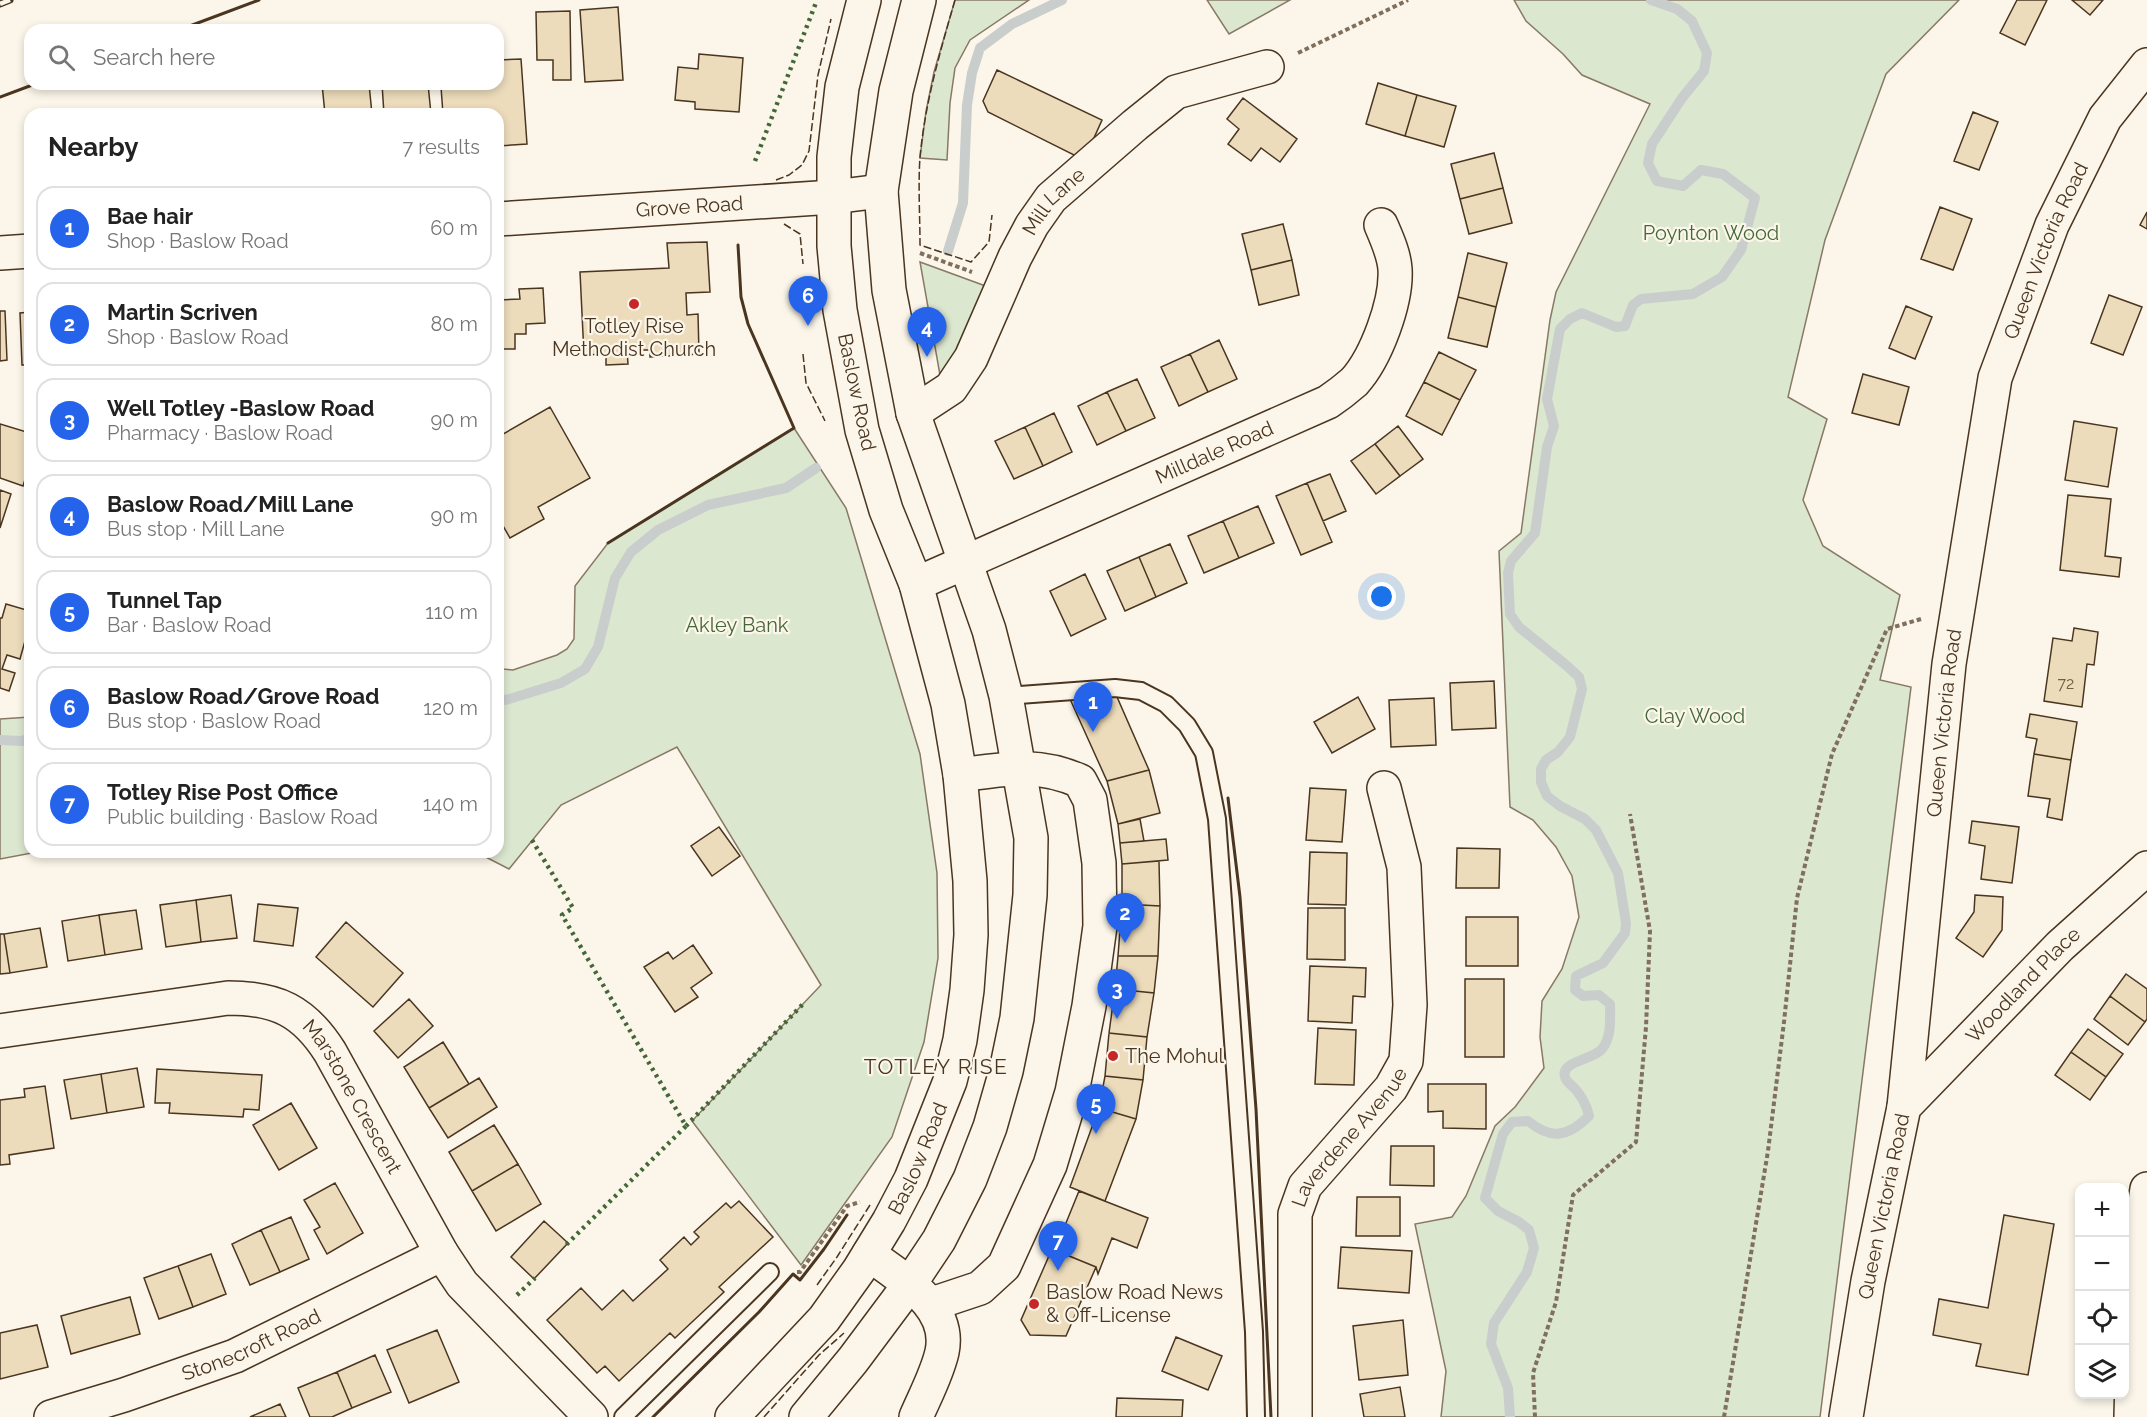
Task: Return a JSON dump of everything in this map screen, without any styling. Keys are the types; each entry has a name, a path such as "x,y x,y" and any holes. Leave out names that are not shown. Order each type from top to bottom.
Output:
{"street":[{"name":"Baslow Road","path":"732,1417 824,1319 869,1254 906,1189 950,1081 960,1040 971,935 970,881 960,775 948,704 916,584 886,510 862,430 840,310 835,251 834,157 840,98 864,0"},
{"path":"806,1417 853,1360 921,1295 939,1240 970,1179 990,1127 1006,1071 1015,1028 1030,884 1031,838 1006,696 989,630 913,413 889,290 881,191 896,92 919,0"},
{"name":"Queen Victoria Road","path":"1846,1417 1868,1281 1904,1107 1948,664 1995,378 2052,225 2105,118 2147,65"},
{"name":"Mill Lane","path":"913,413 951,387 971,358 1032,225 1051,198 1135,124 1176,92 1267,67"},
{"name":"Grove Road","path":"504,219 833,197 881,191"},
{"name":"Milldale Road","path":"916,584 1312,410 1340,393 1354,381 1374,351 1394,285 1393,254 1381,225"},
{"path":"0,253 24,251"},
{"path":"921,1295 980,1288 1004,1266 1050,1165 1072,1092 1089,1006 1100,926 1099,863 1090,800 1080,781 1042,768 1018,768 960,775"},
{"name":"Laverdene Avenue","path":"1295,1417 1296,1214 1305,1186 1391,1088 1406,1061 1410,1005 1404,867 1383,788"},
{"name":"Woodland Place","path":"1904,1107 2060,946 2147,868"},
{"name":"Marstone Crescent","path":"0,1031 228,998 265,1000 282,1005 309,1024 326,1044 442,1254 462,1284 591,1417"},
{"path":"2131,1417 2135,1265 2147,1189"},
{"name":"Stonecroft Road","path":"51,1417 124,1395 235,1356 442,1254"},
{"path":"869,1254 921,1295 943,1328 942,1350 916,1417"}],"lane":[{"path":"1006,696 1115,688 1141,691 1166,704 1187,725 1204,753 1217,819 1254,1320 1256,1417"},
{"path":"623,1417 770,1272"}],"path":[{"path":"1267,67 1408,0"},
{"path":"916,251 1003,284"},
{"path":"1724,1417 1768,1151 1797,898 1832,754 1887,629 1958,608"},
{"path":"1535,1417 1533,1373 1557,1302 1573,1195 1636,1142 1646,1027 1650,931 1630,814"},
{"path":"770,1272 800,1272 847,1206 906,1189"}],"green space":[{"path":"955,0 1029,0 970,40 955,68 950,103 947,160 920,158 934,72"},
{"path":"1207,0 1290,0 1229,34"},
{"name":"Clay Wood","path":"1514,0 1959,0 1886,74 1825,240 1788,397 1827,419 1803,500 1823,546 1900,595 1880,680 1911,687 1820,1417 1441,1417 1446,1371 1415,1224 1452,1217 1466,1196 1495,1126 1515,1107 1544,1068 1540,1037 1542,1001 1562,969 1579,917 1572,876 1556,847 1533,820 1510,807 1499,551 1521,533 1550,320 1556,292 1650,104 1582,75 1563,54 1526,21"},
{"path":"920,262 991,288 948,373 940,375"},
{"name":"Akley Bank","path":"794,428 846,508 920,754 937,873 938,958 924,1042 892,1137 801,1265 692,1121 821,985 677,747 561,805 509,869 488,858 504,858 504,669 513,670 557,655 567,649 574,639 575,586 608,543"},
{"path":"24,717 24,854 0,859 0,719"}],"building":[{"path":"2017,0 2047,0 2025,45 2000,33"},
{"path":"2072,0 2103,0 2090,15"},
{"path":"618,7 623,80 585,82 580,10"},
{"path":"570,11 571,80 553,80 553,60 537,60 536,12"},
{"path":"699,54 743,58 739,112 695,109 695,102 675,100 678,67 698,69"},
{"path":"521,59 527,144 504,146 504,108 443,108 441,90 504,90 504,60"},
{"path":"997,70 1102,120 1084,160 988,112 983,101"},
{"path":"1378,83 1417,95 1405,136 1366,124"},
{"path":"323,90 370,90 371,108 324,108"},
{"path":"382,90 429,90 430,108 384,108"},
{"path":"1417,95 1456,106 1444,147 1405,136"},
{"path":"1243,98 1297,139 1280,162 1261,148 1251,161 1228,144 1239,129 1227,119"},
{"path":"1973,112 1998,122 1979,170 1954,161"},
{"path":"1494,153 1503,188 1460,199 1451,164"},
{"path":"1503,188 1512,223 1469,234 1460,199"},
{"path":"1940,207 1972,219 1953,270 1921,259"},
{"path":"2147,212 2147,229 2140,225"},
{"path":"1283,224 1292,260 1251,270 1242,234"},
{"name":"Totley Rise Methodist Church","path":"707,242 710,292 686,293 687,315 698,314 699,354 650,357 650,350 627,350 628,364 606,365 606,354 584,355 580,272 669,268 667,243"},
{"path":"1468,253 1507,263 1496,307 1458,297"},
{"path":"1292,260 1299,295 1259,305 1251,270"},
{"path":"543,288 545,323 526,324 526,334 515,334 515,349 504,349 504,300 520,299 519,289"},
{"path":"2109,295 2142,307 2123,355 2091,343"},
{"path":"1458,297 1496,307 1487,347 1448,338"},
{"path":"1906,306 1932,317 1915,359 1889,348"},
{"path":"0,311 5,311 7,360 0,361"},
{"path":"20,313 24,313 24,365 22,365"},
{"path":"1219,340 1237,379 1208,392 1190,354"},
{"path":"1439,352 1476,370 1460,400 1424,382"},
{"path":"1190,354 1208,392 1179,406 1161,367"},
{"path":"1863,374 1909,387 1899,425 1852,413"},
{"path":"1137,379 1155,418 1126,431 1107,392"},
{"path":"1424,382 1460,400 1442,435 1406,416"},
{"path":"1107,392 1126,431 1097,445 1078,406"},
{"path":"550,407 590,478 538,507 544,519 510,538 504,528 504,434"},
{"path":"1054,413 1072,452 1043,466 1025,427"},
{"path":"2074,421 2117,428 2108,487 2065,480"},
{"path":"0,424 24,431 24,483 23,486 0,478"},
{"path":"1398,426 1423,459 1400,476 1375,444"},
{"path":"1025,427 1043,466 1014,479 995,441"},
{"path":"1375,444 1400,476 1376,494 1351,461"},
{"path":"1330,474 1346,511 1323,521 1307,483"},
{"path":"1307,483 1332,542 1301,555 1276,496"},
{"path":"0,490 11,494 0,528"},
{"path":"2068,495 2111,499 2105,556 2121,558 2119,577 2060,570"},
{"path":"1258,506 1274,543 1239,558 1223,521"},
{"path":"1223,521 1239,558 1204,573 1188,536"},
{"path":"1170,544 1187,583 1156,597 1139,557"},
{"path":"1139,557 1156,597 1125,611 1107,571"},
{"path":"1085,574 1106,619 1071,636 1050,591"},
{"path":"6,604 24,609 24,645 20,659 7,655 2,669 15,673 9,691 0,688 0,618 2,618"},
{"path":"2074,628 2098,632 2094,665 2087,664 2082,707 2044,701 2053,638 2072,641"},
{"path":"1494,681 1496,728 1452,730 1450,683"},
{"path":"1091,692 1117,697 1149,770 1107,781 1070,699"},
{"path":"1358,697 1375,729 1332,753 1314,722"},
{"path":"1434,698 1436,745 1391,747 1389,700"},
{"path":"2030,714 2077,722 2071,760 2034,754 2037,739 2026,737"},
{"path":"2034,754 2071,760 2062,820 2047,817 2050,799 2028,796"},
{"path":"1149,770 1160,813 1118,824 1107,781"},
{"path":"1310,788 1346,790 1342,842 1306,840"},
{"path":"1140,819 1144,841 1120,843 1118,824"},
{"path":"1972,821 2019,827 2012,883 1981,879 1985,846 1969,843"},
{"path":"719,827 740,856 712,876 691,846"},
{"path":"1166,839 1168,860 1122,864 1120,843"},
{"path":"1457,848 1500,849 1499,888 1456,888"},
{"path":"1310,852 1347,853 1346,905 1308,904"},
{"path":"1159,861 1160,906 1122,904 1122,864"},
{"path":"231,895 237,938 201,942 196,900"},
{"path":"1975,895 2003,897 2002,930 1983,957 1956,938 1974,912"},
{"path":"196,900 201,942 166,947 160,905"},
{"path":"258,904 298,908 293,946 254,941"},
{"path":"1122,904 1160,906 1158,956 1118,956"},
{"path":"1308,908 1345,908 1345,960 1307,959"},
{"path":"136,910 142,949 105,955 99,915"},
{"path":"99,915 105,955 68,961 62,921"},
{"path":"1466,917 1518,917 1518,966 1466,966"},
{"path":"346,922 403,973 373,1007 316,957"},
{"path":"40,928 47,967 10,973 4,934"},
{"path":"0,934 4,934 10,973 0,974"},
{"path":"693,945 712,973 691,988 698,997 675,1012 644,967 668,952 673,959"},
{"path":"1118,956 1158,956 1154,993 1115,989"},
{"path":"1310,966 1366,968 1365,997 1353,996 1352,1023 1308,1021"},
{"path":"2126,974 2147,989 2147,1019 2145,1022 2110,996"},
{"path":"1465,979 1504,979 1504,1057 1465,1057"},
{"path":"1115,989 1154,993 1147,1037 1109,1033"},
{"path":"2110,996 2145,1022 2128,1045 2094,1019"},
{"path":"409,999 433,1026 398,1058 374,1031"},
{"path":"1318,1028 1356,1030 1354,1085 1315,1084"},
{"path":"2088,1029 2123,1054 2106,1077 2071,1052"},
{"path":"1109,1033 1147,1037 1143,1080 1105,1076"},
{"path":"443,1042 469,1084 429,1108 404,1067"},
{"path":"2071,1052 2106,1077 2090,1100 2055,1075"},
{"path":"137,1068 144,1107 107,1113 101,1074"},
{"path":"157,1069 262,1075 259,1110 244,1109 243,1117 169,1113 170,1103 155,1103"},
{"path":"101,1074 107,1113 71,1119 64,1080"},
{"path":"1105,1076 1143,1080 1136,1119 1099,1108"},
{"path":"479,1078 497,1107 448,1138 429,1108"},
{"path":"1428,1084 1486,1084 1486,1129 1443,1128 1443,1111 1428,1112"},
{"path":"45,1086 54,1148 9,1155 10,1164 0,1165 0,1100 25,1097 24,1089"},
{"path":"291,1103 317,1148 279,1170 253,1125"},
{"path":"1099,1108 1136,1119 1105,1201 1070,1187"},
{"path":"494,1125 518,1164 472,1191 449,1152"},
{"path":"1391,1146 1434,1146 1434,1186 1390,1185"},
{"path":"518,1164 541,1204 496,1231 472,1191"},
{"path":"335,1183 363,1233 327,1254 314,1230 320,1227 304,1200"},
{"path":"1079,1191 1148,1218 1137,1248 1112,1238 1098,1274 1096,1267 1055,1250"},
{"path":"1357,1197 1400,1197 1400,1236 1356,1236"},
{"path":"739,1201 773,1237 719,1287 724,1292 675,1338 670,1333 619,1381 605,1366 597,1373 547,1320 581,1288 602,1310 623,1290 633,1301 668,1269 660,1260 684,1237 691,1245 699,1237 694,1232 726,1203 731,1208"},
{"path":"2004,1215 2054,1224 2028,1375 1976,1366 1981,1344 1933,1335 1939,1299 1988,1308"},
{"path":"291,1217 309,1259 280,1272 261,1230"},
{"path":"544,1221 568,1243 534,1279 511,1257"},
{"path":"261,1230 280,1272 250,1285 232,1244"},
{"path":"1341,1247 1412,1251 1409,1293 1338,1288"},
{"path":"1052,1249 1096,1267 1066,1336 1030,1335 1021,1320"},
{"path":"211,1254 226,1294 193,1307 178,1266"},
{"path":"178,1266 193,1307 159,1319 144,1278"},
{"path":"130,1297 140,1334 71,1354 61,1316"},
{"path":"1403,1320 1408,1375 1359,1380 1353,1326"},
{"path":"37,1325 48,1367 0,1379 0,1333"},
{"path":"437,1330 459,1382 409,1403 387,1350"},
{"path":"1176,1337 1222,1356 1208,1390 1162,1371"},
{"path":"375,1355 391,1392 352,1408 337,1372"},
{"path":"337,1372 352,1408 332,1417 310,1417 298,1388"},
{"path":"1400,1387 1405,1417 1364,1417 1360,1394"},
{"path":"1117,1398 1183,1400 1182,1417 1116,1417"},
{"path":"280,1404 286,1417 250,1417"}],"waterway":[{"path":"948,251 963,203 967,105 972,73 980,48 1012,24 1062,0"},
{"path":"1510,1417 1508,1388 1491,1344 1494,1323 1527,1272 1534,1248 1529,1230 1498,1211 1485,1198 1503,1134 1512,1122 1528,1121 1544,1131 1559,1134 1574,1128 1589,1116 1581,1097 1566,1079 1565,1072 1567,1067 1602,1049 1610,1027 1610,1004 1599,995 1583,996 1575,990 1576,976 1603,963 1625,933 1626,923 1618,873 1596,830 1585,819 1560,806 1547,796 1541,782 1541,769 1546,760 1558,752 1570,737 1582,689 1579,677 1519,627 1510,614 1508,573 1511,561 1535,533 1547,447 1554,426 1547,399 1560,329 1570,319 1582,313 1616,327 1625,326 1633,305 1641,299 1693,294 1722,277 1741,250 1755,198 1723,174 1701,170 1683,186 1657,181 1648,163 1652,144 1682,98 1704,71 1707,53 1692,21 1677,9 1651,0"},
{"path":"504,700 561,683 585,669 598,647 615,578 631,552 658,530 708,505 786,488 816,468"},
{"path":"0,740 24,740"}],"railway":[{"path":"0,4 10,0"}],"hedge":[{"path":"755,161 817,0"},
{"path":"532,840 573,908 562,915 686,1126 566,1245"},
{"path":"686,1126 803,1004"},
{"path":"517,1295 535,1278"}],"fence":[{"path":"955,0 934,78 922,137 919,179 920,245 971,262 989,242 992,215"},
{"path":"776,180 789,175 802,165 809,151 818,75 831,19"},
{"path":"784,224 800,234 803,264"},
{"path":"803,354 806,383 825,421"},
{"path":"817,1285 870,1205"},
{"path":"764,1417 819,1355 844,1333"}],"wall":[{"path":"195,24 259,0"},
{"path":"0,97 24,88"},
{"path":"608,543 794,428 748,324 741,297 738,245"},
{"path":"1228,798 1240,897 1256,1109 1271,1417"},
{"path":"653,1417 759,1312 793,1274 800,1280 847,1215"}],"place":[{"name":"Totley Rise Methodist Church","path":"634,304"},
{"name":"Baslow Road/Grove Road","path":"808,326"},
{"name":"Baslow Road/Mill Lane","path":"927,357"},
{"name":"Bae hair","path":"1093,732"},
{"name":"Martin Scriven","path":"1125,943"},
{"name":"Well Totley -Baslow Road","path":"1117,1019"},
{"name":"The Mohul","path":"1113,1056"},
{"name":"Tunnel Tap","path":"1096,1134"},
{"name":"Totley Rise Post Office","path":"1058,1271"},
{"name":"Baslow Road News & Off-License","path":"1034,1304"}],"district":[{"name":"TOTLEY RISE","path":"936,1066"}],"park label":[{"name":"Poynton Wood","path":"1711,233"}]}
